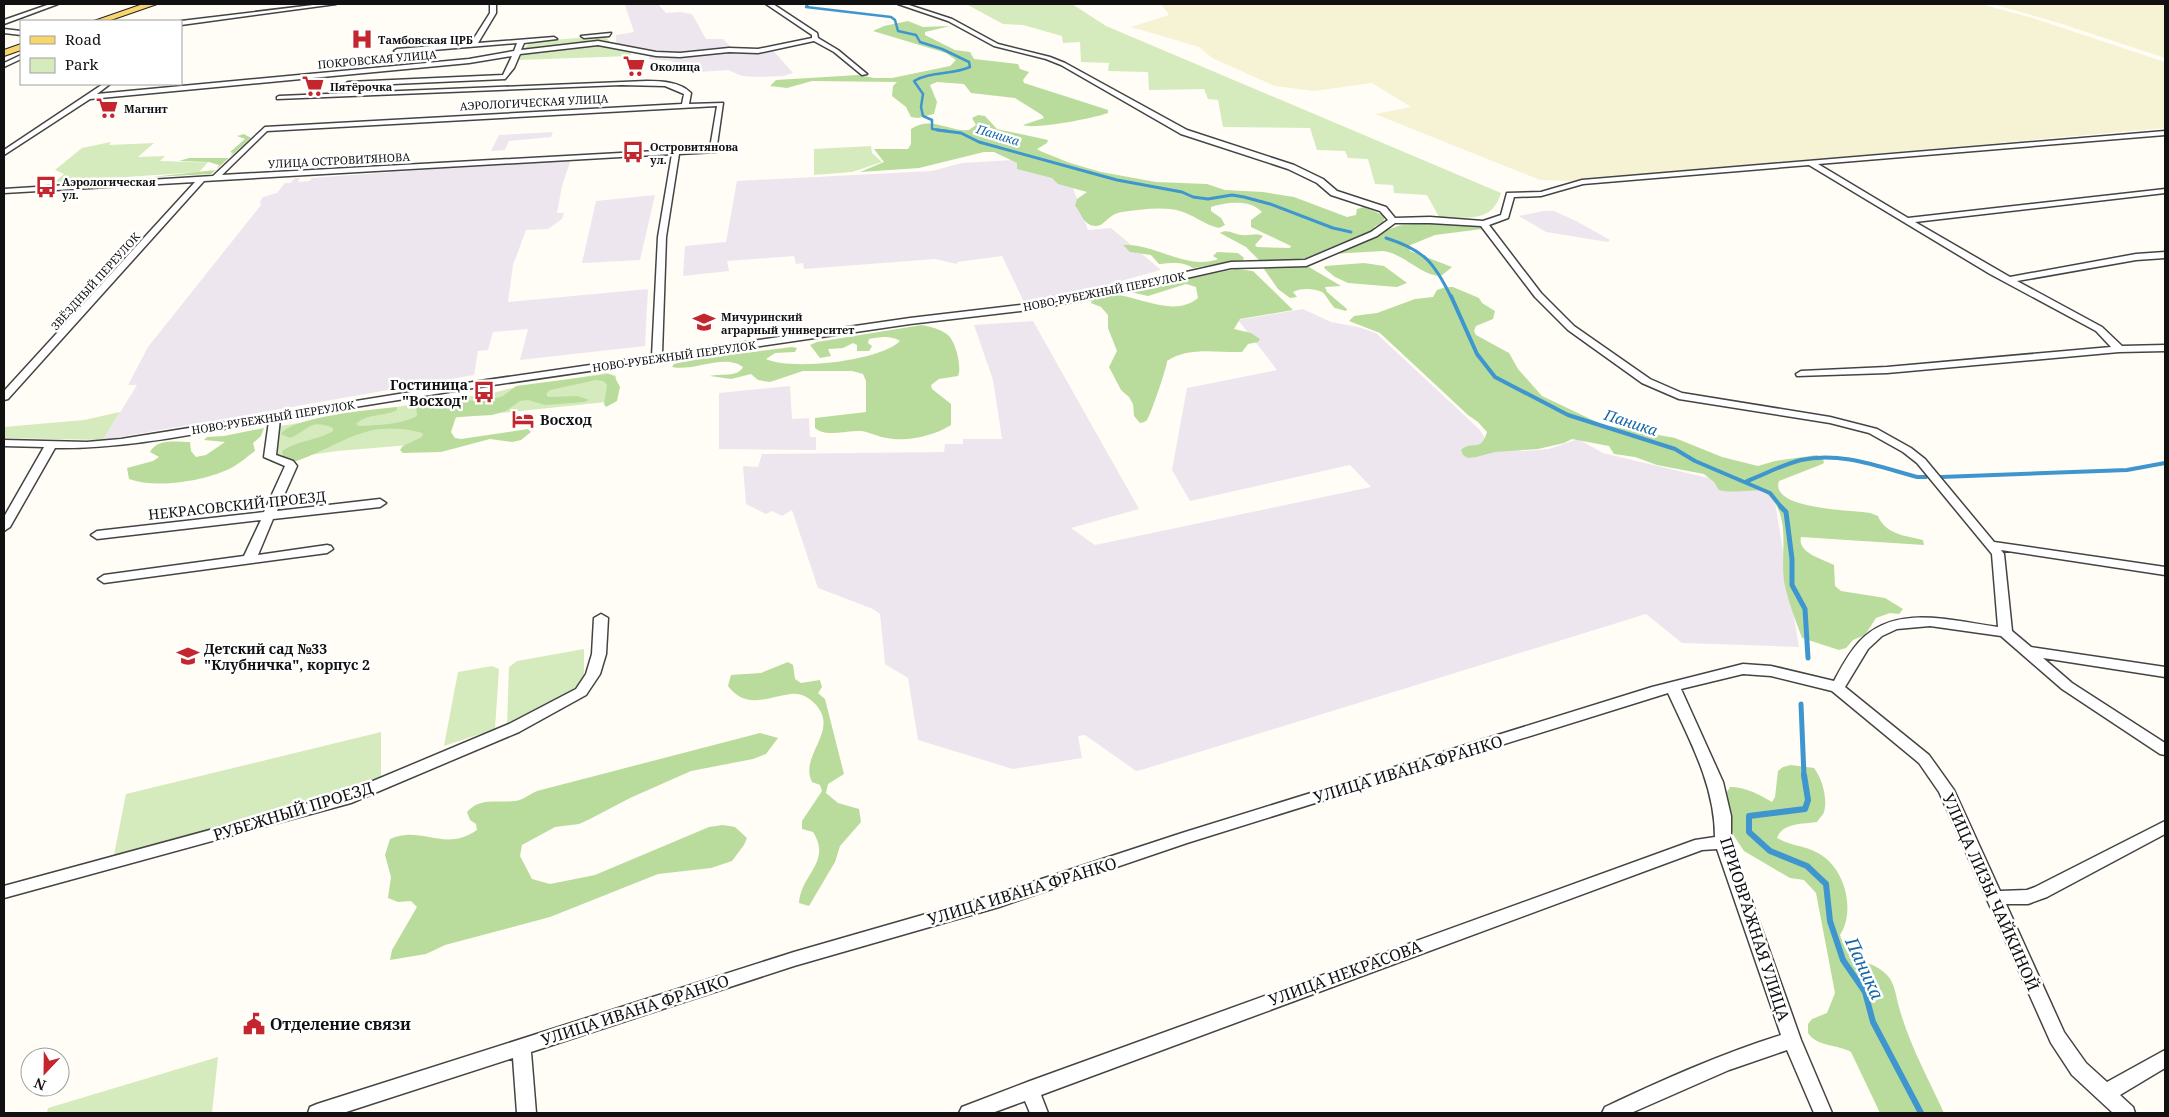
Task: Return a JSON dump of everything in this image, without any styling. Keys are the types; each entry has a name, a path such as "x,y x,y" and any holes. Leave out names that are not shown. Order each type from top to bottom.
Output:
{"main road":[{"path":"102,20 152,4"},
{"path":"4,52 20,47"}],"street":[{"path":"4,22 55,4"},
{"path":"184,22 332,4"},
{"path":"473,45 494,13 493,4"},
{"path":"769,4 807,27 815,34 815,39 836,51 864,74"},
{"path":"901,4 950,20 996,45 1048,58 1063,64 1184,132 1291,167 1320,181 1334,193 1382,210 1393,221 1430,220 1484,224 1505,216 1510,195 1541,194 1582,182 2165,133"},
{"path":"182,31 190,24 184,22"},
{"path":"4,31 20,33"},
{"path":"579,37 609,34"},
{"path":"389,68 398,50 560,38"},
{"name":"ПОКРОВСКАЯ УЛИЦА","path":"86,97 486,59 517,52 598,44 663,54 758,51 815,39"},
{"path":"348,84 505,77 511,68 521,41"},
{"path":"4,65 20,57"},
{"path":"279,98 621,83 667,85 683,88 688,93 685,106"},
{"path":"4,153 105,85"},
{"name":"АЭРОЛОГИЧЕСКАЯ УЛИЦА","path":"215,178 265,129 721,104 716,143 713,150 676,151"},
{"path":"657,359 662,237 676,151"},
{"name":"УЛИЦА ОСТРОВИТЯНОВА","path":"4,191 676,151"},
{"path":"1812,164 2010,280 2099,329 2119,348"},
{"name":"ЗВЁЗДНЫЙ ПЕРЕУЛОК","path":"4,397 202,179"},
{"path":"1908,220 2165,191"},
{"name":"НОВО-РУБЕЖНЫЙ ПЕРЕУЛОК","path":"4,443 87,445 121,442 473,385 910,322 1029,307 1106,293 1231,265 1306,263 1374,234 1393,221"},
{"path":"1484,224 1538,295 1571,328 1646,381 1679,396 1830,420 1873,431 1907,450 1920,461 1998,554 2005,632"},
{"path":"2010,280 2136,258 2165,255"},
{"path":"1801,374 1886,370 2119,348 2165,348"},
{"path":"249,560 270,517 280,486 291,466 289,463 270,457 275,416"},
{"path":"4,527 51,444"},
{"name":"НЕКРАСОВСКИЙ ПРОЕЗД","path":"98,535 270,517 380,503"},
{"path":"1991,545 2165,571"},
{"path":"104,579 326,549"},
{"name":"РУБЕЖНЫЙ ПРОЕЗД","path":"4,892 346,798 514,728 581,692 593,674 599,654 601,618"},
{"path":"1837,688 1864,645 1879,631 1894,624 1919,621 2005,632 2067,686 2165,750"},
{"path":"2028,651 2165,672"},
{"name":"УЛИЦА ИВАНА ФРАНКО","path":"317,1113 794,959 999,900 1182,840 1673,687 1743,669 1771,670 1837,688"},
{"name":"ПРИОВРАЖНАЯ УЛИЦА","path":"1673,687 1715,782 1723,816 1723,842 1772,978 1792,1040 1822,1113"},
{"name":"УЛИЦА ЛИЗЫ ЧАЙКИНОЙ","path":"1837,688 1924,759 1934,771 1946,790 2057,1037 2079,1069 2126,1113"},
{"path":"1994,898 2028,896 2041,892 2165,828"},
{"name":"УЛИЦА НЕКРАСОВА","path":"968,1113 1701,844 1723,842"},
{"path":"1612,1113 1679,1081 1740,1056 1792,1040"},
{"path":"521,1047 527,1113"},
{"path":"2104,1094 2165,1058"},
{"path":"1030,1090 1039,1113"}],"shaded area":[{"path":"658,4 666,13 680,12 692,14 706,39 723,39 732,48 772,49 793,73 784,76 757,77 742,76 728,70 685,73 672,61 649,59 650,52 616,45 616,35 634,32 625,5"},
{"path":"1161,4 1980,4 2033,18 2165,62 2165,128 1569,181 1540,180 1375,114 1411,107 1372,83 1314,91 1275,86 1212,58 1199,47 1131,27 1169,15"},
{"path":"1993,4 2165,4 2165,58 2062,24"},
{"path":"553,132 551,137 509,141 505,150 491,151 499,135"},
{"path":"571,159 562,186 557,213 564,213 562,219 548,229 526,230 513,265 508,302 648,289 645,346 520,360 528,329 493,332 488,350 478,351 474,375 103,440 137,385 128,385 148,347 261,205 260,201 263,197 277,193 285,183 290,183 295,178 300,178 298,182 309,181 312,178"},
{"path":"1012,160 1072,185 1088,230 1111,228 1161,270 1069,295 1024,302 1002,256 957,262 957,264 935,259 804,269 803,263 796,264 794,256 727,261 729,271 683,276 685,246 726,242 737,181 932,171 962,163"},
{"path":"655,195 640,260 582,263 596,201"},
{"path":"1543,211 1554,211 1610,240 1608,242 1546,232 1519,216"},
{"path":"1303,309 1331,322 1358,327 1376,333 1479,429 1489,444 1523,451 1549,449 1578,439 1603,453 1704,477 1773,490 1799,647 1682,643 1646,614 1141,770 1136,771 1085,735 1078,736 1082,758 1013,769 918,740 908,678 885,664 880,614 873,609 818,588 792,510 782,516 772,511 766,514 746,504 743,466 758,467 762,454 944,452 945,444 963,444 963,439 1002,439 993,380 974,325 1033,321 1139,509 1071,528 1095,545 1371,487 1350,465 1190,501 1172,470 1187,388 1277,370 1238,320"},
{"path":"790,386 792,419 809,418 810,437 816,437 816,450 719,449 719,393"}],"green space":[{"path":"966,4 1072,4 1106,26 1501,193 1497,203 1485,214 1468,218 1439,217 1427,195 1394,193 1393,185 1375,184 1368,159 1348,158 1345,151 1317,150 1310,128 1223,127 1218,100 1208,99 1204,89 1149,90 1148,72 1108,71 1109,63 1081,62 1080,42 1063,43 1062,36 1023,25 1003,24"},
{"path":"908,21 923,27 950,26 925,32 925,35 955,50 970,52 974,59 1018,64 1020,69 1029,72 1023,80 1024,83 1108,110 1108,113 1064,123 1039,126 1023,125 1044,118 1015,98 971,93 964,84 937,82 930,85 937,102 934,114 918,118 911,117 906,107 892,96 893,86 897,82 812,81 787,88 770,86 776,80 858,75 874,78 892,78 950,66 956,60 946,53 873,31 884,26"},
{"path":"606,36 610,43 523,49 531,42"},
{"path":"595,45 632,50 630,56 519,60 523,52"},
{"path":"978,115 985,116 997,129 1048,140 1047,143 1037,149 1070,163 1101,172 1156,182 1207,184 1225,190 1263,192 1294,197 1347,217 1356,215 1357,209 1364,207 1385,216 1383,222 1374,227 1381,230 1403,225 1431,224 1477,225 1482,229 1435,235 1408,246 1410,251 1452,267 1441,276 1427,273 1399,256 1383,251 1314,255 1299,260 1264,261 1259,260 1246,247 1220,233 1225,231 1243,235 1258,234 1263,236 1255,245 1257,247 1290,248 1291,246 1251,227 1251,220 1262,212 1245,203 1231,203 1211,207 1211,211 1221,218 1225,225 1219,228 1180,211 1158,209 1117,213 1096,226 1085,221 1075,206 1077,199 1087,192 1058,184 1052,178 1017,169 1017,163 994,152 984,152 919,168 860,172 884,162 874,149 908,149 911,144 911,129 918,125 933,124 969,130 976,125 972,118"},
{"path":"244,134 251,138 230,157 233,153 230,152 245,139 237,136"},
{"path":"111,142 109,145 154,143 138,157 165,156 160,161 208,162 199,172 55,182 64,174 55,170 82,148"},
{"path":"871,146 872,153 882,162 852,172 814,175 814,149"},
{"path":"189,158 229,158 217,169 219,165 209,162 179,161"},
{"path":"215,170 211,174 152,177"},
{"path":"1123,245 1135,245 1192,261 1216,260 1218,259 1213,256 1217,252 1238,253 1244,258 1243,260 1193,268 1181,263 1159,264 1151,255 1130,252"},
{"path":"1364,263 1384,266 1407,283 1397,287 1348,283 1335,277 1324,268 1325,266"},
{"path":"1296,265 1309,267 1341,286 1325,287 1327,292 1347,309 1346,311 1335,308 1324,293 1311,289 1293,292 1297,297 1290,298 1278,289 1262,266"},
{"path":"1236,269 1253,271 1293,310 1240,319 1234,329 1251,333 1260,339 1258,342 1248,344 1242,352 1204,351 1185,353 1167,361 1149,417 1146,421 1140,423 1134,416 1133,404 1129,397 1121,390 1109,367 1117,351 1108,328 1108,315 1101,307 1091,303 1092,300 1103,295 1116,295 1158,305 1185,305 1198,298 1196,287 1186,284 1148,296 1126,291"},
{"path":"1453,287 1479,298 1482,303 1495,311 1493,319 1476,326 1474,331 1476,335 1509,353 1518,369 1542,396 1603,425 1675,438 1722,457 1758,466 1775,461 1817,455 1823,459 1824,463 1820,465 1779,481 1779,491 1787,498 1815,507 1870,513 1878,516 1881,522 1891,530 1923,540 1924,545 1801,537 1803,547 1812,555 1834,565 1835,586 1841,591 1885,598 1903,609 1899,614 1890,613 1876,618 1865,635 1853,640 1846,648 1839,650 1802,638 1785,586 1783,574 1783,535 1779,511 1773,500 1763,491 1730,492 1719,490 1714,482 1704,474 1657,465 1635,457 1614,454 1609,446 1572,439 1564,443 1538,449 1495,452 1468,458 1463,455 1461,450 1465,447 1482,443 1487,432 1380,333 1349,321 1354,316 1377,313 1415,299 1433,297 1437,290"},
{"path":"922,325 939,330 951,338 959,361 959,372 958,376 939,379 931,385 932,389 951,404 951,425 920,437 895,439 861,431 825,433 815,428 815,418 866,412 866,381 863,374 852,371 803,371 770,382 758,380 751,374 731,379 710,376 737,373 743,367 735,363 718,362 681,368 672,367 674,364 696,359 792,347 797,348 795,352 775,353 766,359 795,364 814,364 856,359 890,348 900,341 889,337 869,339 868,343 872,346 869,351 857,351 857,345 853,343 843,348 828,349 831,356 820,358 810,345 817,342"},
{"path":"607,373 616,376 616,401 452,418 446,442 337,451 283,459 275,455 280,426 458,397 485,395 508,389"},
{"path":"608,374 614,376 620,387 617,401 606,407 604,404 607,385 603,381 596,380 550,390 546,394 548,397 578,396 589,400 584,402 545,405 528,400 520,401 506,411 492,415 456,417 451,432 455,438 461,439 528,429 531,432 521,440 512,442 490,439 441,452 403,453 400,450 403,446 422,437 423,433 403,429 386,429 356,435 294,462 283,457 282,451 288,447 333,431 333,428 319,424 310,426 290,438 281,434 288,428 301,423 335,415 397,407 397,410 365,418 356,424 359,426 396,423 417,416 416,406 430,400 494,399 503,396 516,386"},
{"path":"120,412 103,440 4,438 4,427 84,420"},
{"path":"264,428 261,436 253,443 255,451 236,465 222,472 182,482 153,483 129,479 127,468 153,461 159,457 150,452 162,443 190,442 191,451 196,457 206,455 225,442 204,440 207,437 224,436"},
{"path":"584,649 584,679 578,686 530,716 507,725 509,667 517,661"},
{"path":"788,662 793,665 795,679 801,683 820,680 822,687 818,693 825,699 844,774 828,784 826,793 838,803 859,809 861,822 840,846 835,862 809,906 799,903 801,893 814,868 819,852 818,842 813,832 802,829 802,821 822,791 820,785 812,782 809,772 824,722 821,711 812,701 800,694 750,700 742,698 728,686 731,675 761,673"},
{"path":"492,666 499,669 495,729 444,746 458,672"},
{"path":"381,732 381,779 316,802 114,855 126,794"},
{"path":"760,733 778,738 766,754 753,759 691,771 630,798 579,824 555,827 522,845 520,856 532,879 550,884 595,875 709,827 723,825 735,827 747,838 732,861 711,868 658,874 550,917 445,945 426,954 390,960 392,950 417,907 411,901 398,902 388,898 391,877 385,855 390,839 412,835 443,839 465,836 477,830 476,824 470,820 467,812 477,804 518,800 537,791"},
{"path":"1791,765 1814,768 1820,777 1824,789 1825,807 1817,822 1783,829 1777,838 1819,853 1832,864 1838,873 1846,893 1847,904 1845,926 1840,935 1844,946 1855,958 1880,969 1890,978 1908,1034 1944,1113 1880,1113 1851,1052 1817,1041 1808,1033 1808,1024 1812,1019 1827,1013 1835,993 1816,893 1804,880 1790,878 1744,851 1734,836 1726,813 1727,792 1730,787 1747,790 1772,802 1775,797 1778,771 1783,767"},
{"path":"218,1057 212,1113 47,1113 48,1108"}],"waterway":[{"name":"Паника","path":"808,4 806,7 891,17 895,20 898,31 916,35 920,42 942,49 969,62 970,67 927,76 914,81 923,94 921,107 923,116 932,120 932,129 947,131"},
{"name":"Паника","path":"937,130 961,133 979,142 1117,180 1182,192 1193,197 1208,199 1232,195 1244,197 1270,204 1333,228 1351,232"},
{"name":"Паника","path":"1386,238 1410,247 1426,259 1439,275 1451,297"},
{"name":"Паника","path":"1451,296 1477,354 1495,377 1568,415 1675,449 1695,461 1770,493 1782,508"},
{"path":"1747,481 1794,462 1830,457 1860,461 1917,477 1926,477"},
{"path":"1941,477 2127,470 2165,463"},
{"name":"Паника","path":"1782,508 1786,512 1792,559 1792,585 1805,609 1808,658"},
{"name":"Паника","path":"1801,704 1804,776"},
{"name":"Паника","path":"1804,775 1808,800 1805,809 1749,816 1749,832 1770,851 1807,866 1826,884 1830,921 1843,960 1865,992 1873,1022 1921,1113"}],"place":[{"name":"Тамбовская ЦРБ","path":"362,39"},
{"name":"Околица","path":"634,66"},
{"name":"Пятёрочка","path":"313,86"},
{"name":"Магнит","path":"107,108"},
{"name":"Островитянова ул.","path":"633,152"},
{"name":"Аэрологическая ул.","path":"46,187"},
{"name":"Мичуринский аграрный университет","path":"704,322"},
{"name":"Гостиница \"Восход\"","path":"484,392"},
{"name":"Восход","path":"523,419"},
{"name":"Детский сад №33 \"Клубничка\", корпус 2","path":"188,656"},
{"name":"Отделение связи","path":"254,1024"}]}
